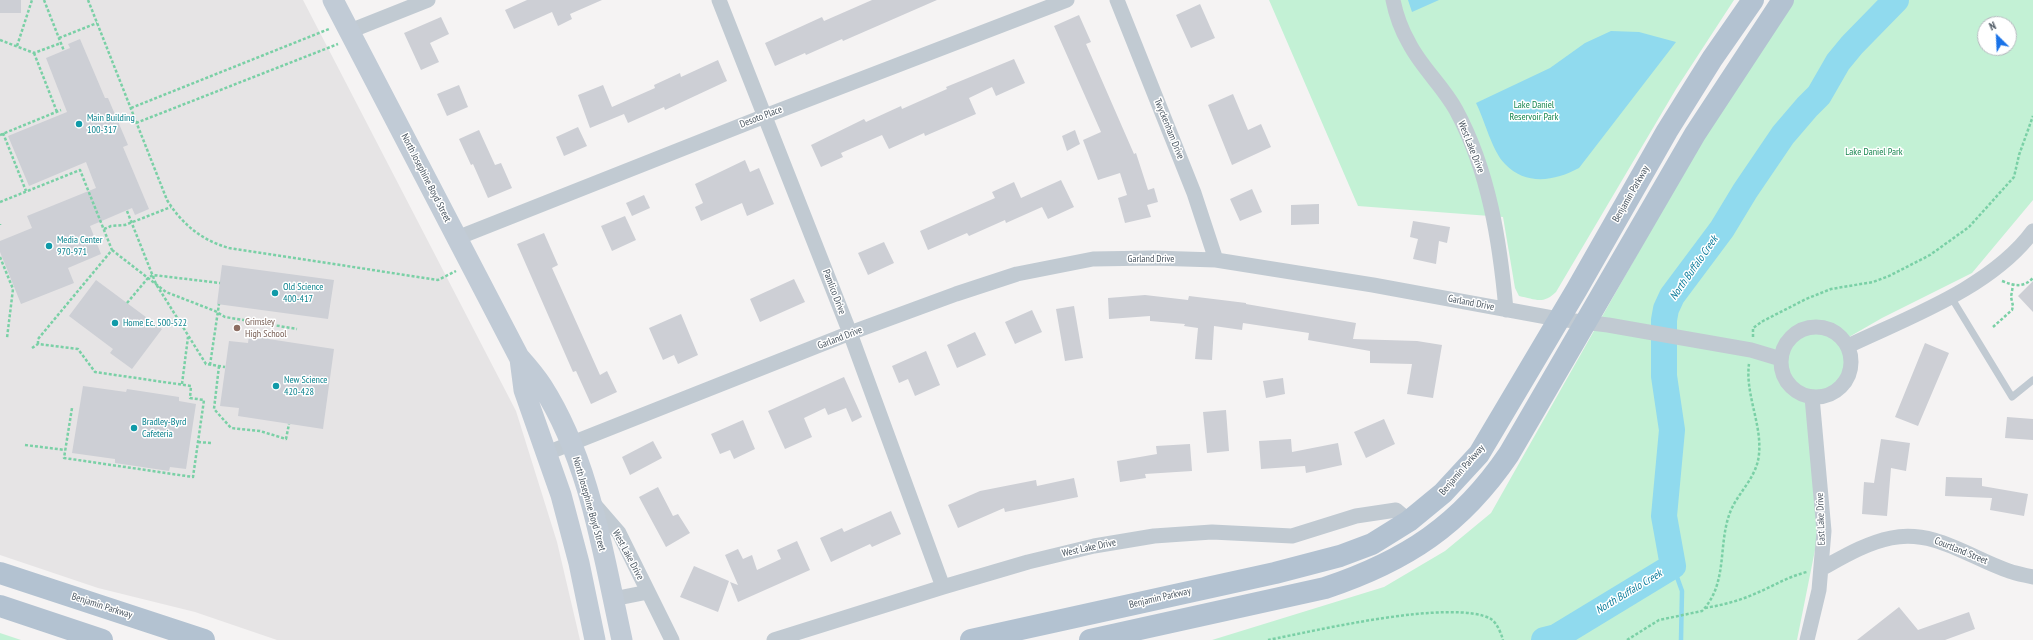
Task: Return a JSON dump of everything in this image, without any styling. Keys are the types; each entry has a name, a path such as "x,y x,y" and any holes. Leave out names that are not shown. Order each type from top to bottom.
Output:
{"main road":[{"name":"North Josephine Boyd Street","path":"333,0 519,357 541,385 571,444 583,474 590,500 622,640"},
{"name":"Benjamin Parkway","path":"971,640 1275,573 1340,556 1372,544 1409,521 1443,493 1479,454 1667,131 1712,59 1753,0"},
{"path":"1090,640 1325,588 1360,576 1394,560 1428,539 1458,516 1491,480 1509,454 1695,134 1783,0"},
{"name":"North Josephine Boyd Street","path":"519,357 524,390 561,495 579,563 595,640"},
{"name":"Benjamin Parkway","path":"0,573 204,640"},
{"path":"0,606 102,640"}],"street":[{"path":"349,31 428,0"},
{"name":"Pamlico Drive","path":"719,0 850,333 943,587"},
{"name":"Desoto Place","path":"457,238 765,116 1067,0"},
{"name":"Twyckenham Drive","path":"1117,0 1194,193 1216,260"},
{"name":"West Lake Drive","path":"1393,0 1397,17 1409,44 1456,110 1487,186 1502,258 1506,310"},
{"path":"1848,346 1951,297 1986,275 2012,255 2033,231"},
{"name":"Garland Drive","path":"547,453 850,333 956,294 1016,274 1086,260 1154,258 1216,260 1373,285 1558,319 1608,325 1751,350 1781,359"},
{"path":"1821,327 1832,331 1841,337 1848,346 1852,357 1852,368 1845,383 1833,394 1812,398 1801,394 1792,388 1784,375 1781,359 1784,348 1790,338 1799,331 1821,327"},
{"name":"East Lake Drive","path":"1807,640 1819,590 1824,531 1812,398"},
{"name":"West Lake Drive","path":"590,500 619,533 672,640"},
{"name":"West Lake Drive","path":"774,640 1028,562 1094,546 1154,536 1212,532 1292,536 1356,516 1396,510 1409,521"},
{"name":"Courtland Street","path":"1821,569 1874,543 1891,538 1913,536 1941,542 2010,571 2033,577"},
{"name":"West Lake Drive","path":"613,599 648,592"}],"lane":[{"path":"1951,297 2012,397 2033,380"}],"path":[{"path":"17,46 32,0"},
{"path":"44,0 64,51"},
{"path":"88,0 136,123 171,207 177,216 194,232 216,244 229,248 438,280 459,270"},
{"path":"59,38 97,23"},
{"path":"131,108 349,31"},
{"path":"136,123 349,31"},
{"path":"0,40 34,53 61,43"},
{"path":"34,53 57,112"},
{"path":"26,191 1,134 61,110"},
{"path":"0,202 80,170 112,250 166,292 229,319 297,329"},
{"path":"104,229 132,222 171,207"},
{"path":"127,210 156,284 188,336 206,364 225,367"},
{"path":"38,344 38,340 112,250"},
{"path":"0,257 13,289 7,338"},
{"path":"127,303 148,278 153,275 220,283"},
{"path":"2001,280 2013,285 2023,286 2033,278"},
{"path":"1993,327 2012,310 2013,306 2011,297 2013,285"},
{"path":"210,365 219,304"},
{"path":"182,384 188,336"},
{"path":"32,348 38,344 78,349 95,372 191,386 190,398 204,400 193,478 64,458 72,408"},
{"path":"219,366 214,409 231,428 260,432 286,439 289,424"},
{"path":"198,442 211,443"},
{"path":"25,445 65,450"},
{"path":"1704,608 1718,606 1757,593 1795,575 1821,569"},
{"path":"1268,640 1405,615 1444,612 1473,612 1493,620 1501,633 1503,640"},
{"path":"1627,640 1659,620 1697,613"}],"shaded area":[{"name":"Grimsley High School","path":"0,0 303,0 516,411 557,542 580,640 277,640 195,612 98,588 0,555"}],"green space":[{"name":"Lake Daniel Reservoir Park","path":"1269,0 1734,0 1676,89 1556,292 1547,299 1539,300 1519,296 1515,288 1503,217 1358,206"},
{"name":"Lake Daniel Park","path":"1794,0 2033,0 2033,200 1972,273 1882,318 1849,337 1848,360 1844,375 1836,387 1829,391 1810,392 1819,530 1797,640 1212,640 1384,587 1445,551 1491,513 1677,184 1772,26"},
{"path":"0,633 21,640 0,640"}],"water":[{"path":"1408,0 1439,0 1412,12"},
{"path":"1611,31 1639,32 1676,42 1579,168 1560,176 1541,179 1522,176 1513,171 1505,164 1496,152 1476,103 1550,68 1585,43"}],"building":[{"path":"0,0 21,0 21,13 0,13"},
{"path":"527,0 602,0 570,14 572,19 558,26 552,12 514,29 505,10"},
{"path":"872,0 937,0 843,41 842,39 806,55 805,53 775,66 765,43 822,17 824,21"},
{"path":"1200,4 1215,38 1191,48 1176,15"},
{"path":"1079,15 1091,42 1086,44 1134,154 1136,153 1148,190 1154,188 1158,202 1147,205 1151,217 1125,223 1118,198 1127,195 1120,173 1098,180 1083,140 1101,132 1054,26"},
{"path":"441,17 449,34 430,43 439,62 421,70 404,33"},
{"name":"Main Building 100-317","path":"80,39 105,98 108,98 128,145 123,147 149,209 135,215 132,208 90,226 101,254 68,268 74,283 21,304 0,252 0,241 32,228 27,216 96,188 86,162 29,186 8,136 67,112 46,58 70,48 68,44"},
{"path":"1014,59 1025,83 996,96 992,87 969,98 976,114 925,136 924,133 889,149 882,135 841,153 843,157 821,167 811,145 864,119 866,122 901,106 902,109 947,89 946,87"},
{"path":"718,60 727,81 665,110 664,107 628,123 624,114 590,128 578,95 603,85 612,107 655,88 654,85 680,73 681,77"},
{"path":"459,85 468,107 447,116 437,94"},
{"path":"1233,94 1248,130 1261,124 1271,147 1232,165 1208,105"},
{"path":"578,127 587,146 564,156 556,137"},
{"path":"479,130 495,165 501,163 512,188 488,198 473,164 471,165 459,139"},
{"path":"1075,130 1080,144 1067,151 1062,136"},
{"path":"745,160 750,172 759,168 774,204 747,216 742,203 701,221 695,207 703,203 695,184"},
{"path":"1061,180 1074,207 1048,219 1042,207 1006,223 1005,220 969,236 967,233 928,250 920,231 995,198 992,192 1014,182 1021,198"},
{"path":"1252,189 1262,212 1240,221 1230,199"},
{"path":"644,195 650,208 632,216 626,203"},
{"path":"1319,204 1319,224 1291,225 1291,205"},
{"path":"625,216 636,240 612,251 601,226"},
{"path":"1413,221 1450,227 1447,243 1439,241 1436,264 1413,259 1418,239 1410,237"},
{"path":"544,233 558,265 552,268 600,375 607,371 617,392 591,404 576,371 573,372 517,244"},
{"path":"884,242 894,263 868,275 858,253"},
{"name":"Old Science 400-417","path":"222,265 334,280 328,319 217,304"},
{"path":"794,279 805,302 760,322 750,299"},
{"name":"Home Ec. 500-522","path":"96,280 162,329 132,369 110,353 113,349 69,316"},
{"path":"2033,281 2033,312 2018,296"},
{"path":"1145,295 1188,300 1189,296 1246,303 1356,323 1353,339 1417,341 1442,345 1433,398 1407,394 1412,364 1370,363 1370,351 1308,340 1309,333 1243,323 1242,330 1214,326 1212,360 1195,359 1198,328 1184,326 1185,324 1150,321 1150,316 1109,319 1108,298"},
{"path":"1074,306 1083,358 1065,361 1056,309"},
{"path":"1032,310 1042,332 1015,344 1005,322"},
{"path":"681,314 698,355 678,364 674,355 663,360 649,328"},
{"path":"975,332 986,355 957,368 947,345"},
{"name":"New Science 420-428","path":"249,336 334,349 323,429 238,416 239,408 220,406 229,341 248,343"},
{"path":"1925,343 1949,353 1918,426 1895,417"},
{"path":"926,351 940,385 915,396 908,379 899,383 892,366"},
{"path":"844,377 862,417 852,422 846,408 828,415 825,408 804,418 812,437 785,449 768,411"},
{"path":"1283,378 1285,394 1266,398 1263,381"},
{"name":"Bradley-Byrd Cafeteria","path":"83,386 126,392 127,389 179,397 179,401 196,404 186,469 170,467 169,471 115,463 115,459 72,453"},
{"path":"1226,410 1229,451 1207,453 1203,412"},
{"path":"2007,417 2033,419 2033,440 2005,438"},
{"path":"1384,419 1395,444 1366,458 1354,432"},
{"path":"743,420 755,449 734,459 730,450 720,454 711,434"},
{"path":"1291,439 1292,452 1338,443 1342,465 1306,473 1305,466 1261,469 1259,441"},
{"path":"1881,439 1910,443 1906,471 1891,468 1887,516 1862,514 1864,482 1874,483"},
{"path":"653,441 662,458 630,475 622,457"},
{"path":"1190,444 1192,471 1145,474 1146,478 1120,482 1117,461 1157,454 1156,446"},
{"path":"1946,477 1982,478 1982,486 2028,494 2024,516 1990,510 1992,498 1945,496"},
{"path":"1074,478 1078,497 1005,512 1004,508 958,528 948,505 980,491 1036,480 1037,486"},
{"path":"658,487 673,516 678,514 690,533 666,547 639,497"},
{"path":"891,511 901,534 872,547 870,544 831,562 820,538 842,528 844,532"},
{"path":"797,541 810,570 738,602 730,582 738,585 725,555 738,549 743,559 752,555 757,570 781,559 777,550"},
{"path":"694,566 729,581 718,612 680,597"},
{"path":"1899,607 1918,630 1969,612 1975,629 1945,640 1857,640"}],"waterway":[{"name":"North Buffalo Creek","path":"1544,640 1556,637 1673,566 1664,516 1672,430 1664,376 1664,320 1666,309 1672,296 1722,229 1745,191 1783,135 1819,95 1838,62 1852,45 1896,0"},
{"path":"1673,566 1682,591 1681,640"}],"place":[{"name":"Main Building 100-317","path":"79,124"},
{"name":"Media Center 970-971","path":"49,246"},
{"name":"Old Science 400-417","path":"275,293"},
{"name":"Home Ec. 500-522","path":"115,323"},
{"name":"Grimsley High School","path":"237,328"},
{"name":"New Science 420-428","path":"276,386"},
{"name":"Bradley-Byrd Cafeteria","path":"134,428"}]}
